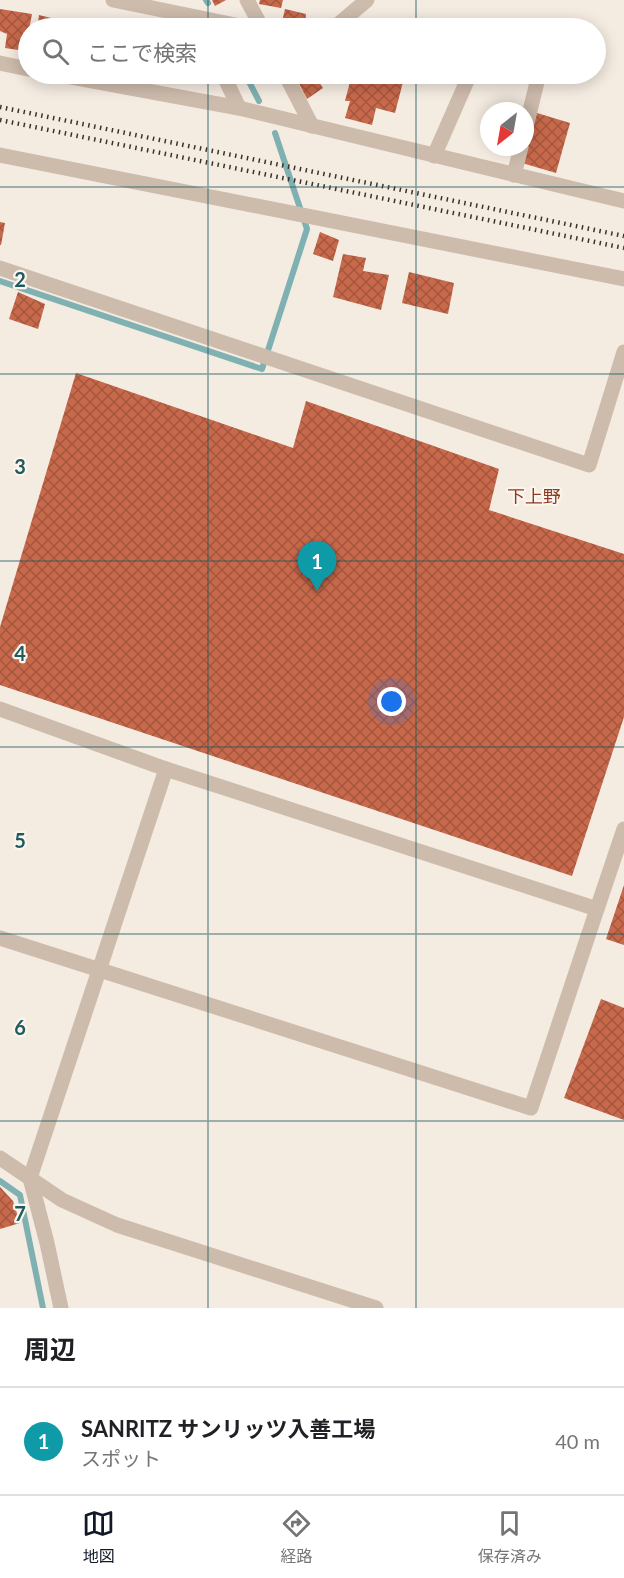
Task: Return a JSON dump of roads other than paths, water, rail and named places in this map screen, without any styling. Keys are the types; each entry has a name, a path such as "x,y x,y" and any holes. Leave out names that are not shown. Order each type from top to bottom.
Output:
{"street":[{"path":"112,0 181,18"},
{"path":"247,0 257,18"},
{"path":"346,18 367,0"},
{"path":"0,63 18,67"},
{"path":"109,84 239,108 624,201"},
{"path":"228,84 239,108"},
{"path":"290,84 312,126"},
{"path":"434,156 466,84"},
{"path":"532,102 537,84"},
{"path":"0,155 624,279"},
{"path":"514,175 519,156"},
{"path":"0,268 589,465 624,351"},
{"path":"0,709 166,769 597,909"},
{"path":"61,1308 30,1178 166,769"},
{"path":"0,938 531,1108 624,828"},
{"path":"0,1158 62,1200 117,1225 376,1308"}],"waterway":[{"path":"250,84 259,101"},
{"path":"0,281 262,369 307,229 275,133"},
{"path":"0,1181 20,1195 43,1308"}],"railway":[{"path":"0,107 624,236"},
{"path":"0,120 624,248"}],"place":[{"name":"SANRITZ サンリッツ入善工場","path":"317,591"}],"district":[{"name":"下上野","path":"534,497"}]}
